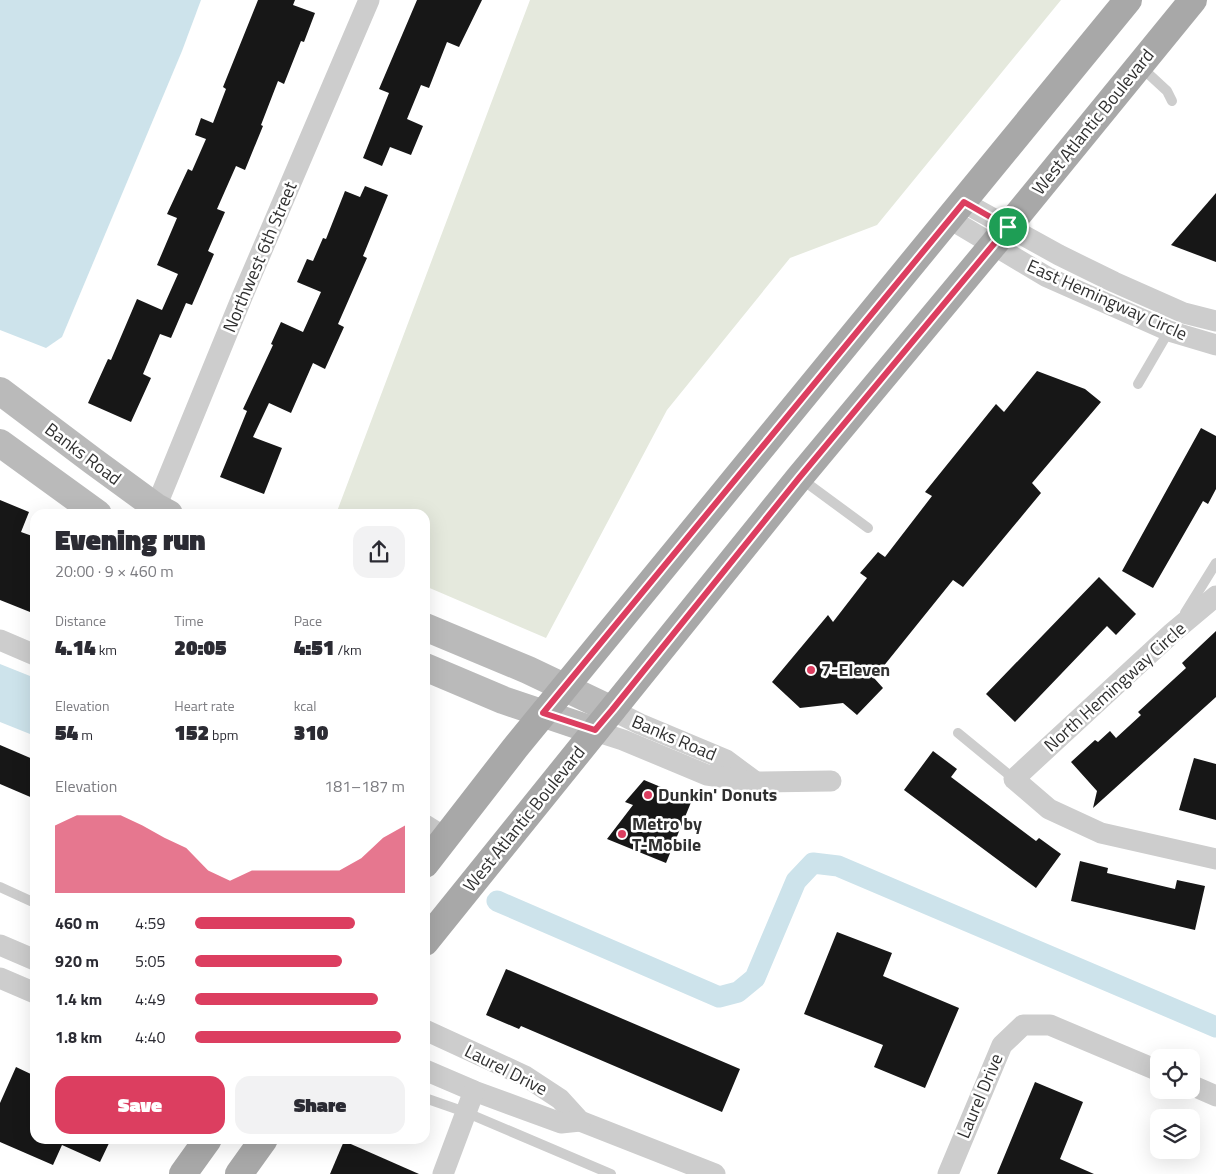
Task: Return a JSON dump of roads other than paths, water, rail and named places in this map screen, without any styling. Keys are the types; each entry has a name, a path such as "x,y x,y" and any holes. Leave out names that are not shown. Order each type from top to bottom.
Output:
{"main road":[{"path":"430,848 435,832 564,688 1128,0"},
{"name":"West Atlantic Boulevard","path":"430,936 799,478 1001,236 1193,0"},
{"path":"183,1174 204,1144"},
{"path":"239,1174 258,1144"}],"street":[{"name":"Northwest 6th Street","path":"160,509 242,297 369,0"},
{"name":"East Hemingway Circle","path":"957,210 1001,236 1184,313 1216,321"},
{"name":"East Hemingway Circle","path":"1001,236 1047,277 1169,331 1216,345"},
{"name":"Banks Road","path":"0,391 156,509"},
{"path":"0,443 91,509"},
{"name":"North Hemingway Circle","path":"1014,779 1172,633 1216,596"},
{"name":"Banks Road","path":"430,629 528,670 564,688 603,720"},
{"path":"0,640 30,653"},
{"name":"Banks Road","path":"430,669 503,700 543,713 640,724 726,760 755,782 831,780"},
{"path":"1014,779 1049,809 1100,833 1216,859"},
{"path":"0,945 30,958"},
{"path":"0,978 30,991"},
{"name":"Laurel Drive","path":"948,1174 1002,1045 1023,1025 1050,1025 1150,1067"},
{"name":"Laurel Drive","path":"430,1032 525,1076 560,1099 580,1121 714,1174"},
{"name":"Laurel Drive","path":"430,1072 474,1091 561,1123 580,1121"},
{"path":"1200,1089 1216,1096"},
{"path":"443,1174 474,1091"}],"lane":[{"path":"1139,66 1167,91 1172,101"},
{"path":"1138,384 1169,331 1184,313"},
{"path":"799,478 868,528"},
{"path":"1172,633 1216,564"},
{"path":"958,733 1014,779"},
{"path":"0,887 30,901"},
{"path":"430,1100 465,1112 612,1174"}],"water":[{"path":"0,0 201,0 182,51 62,337 46,348 0,330"},
{"path":"0,664 30,676 30,734 0,722"}],"waterway":[{"path":"497,901 719,997 738,992 755,978 796,881 813,863 838,866 1216,1027"}],"place":[{"name":"7-Eleven","path":"811,670"},
{"name":"Dunkin' Donuts","path":"648,795"},
{"name":"Metro by T-Mobile","path":"622,834"}]}
